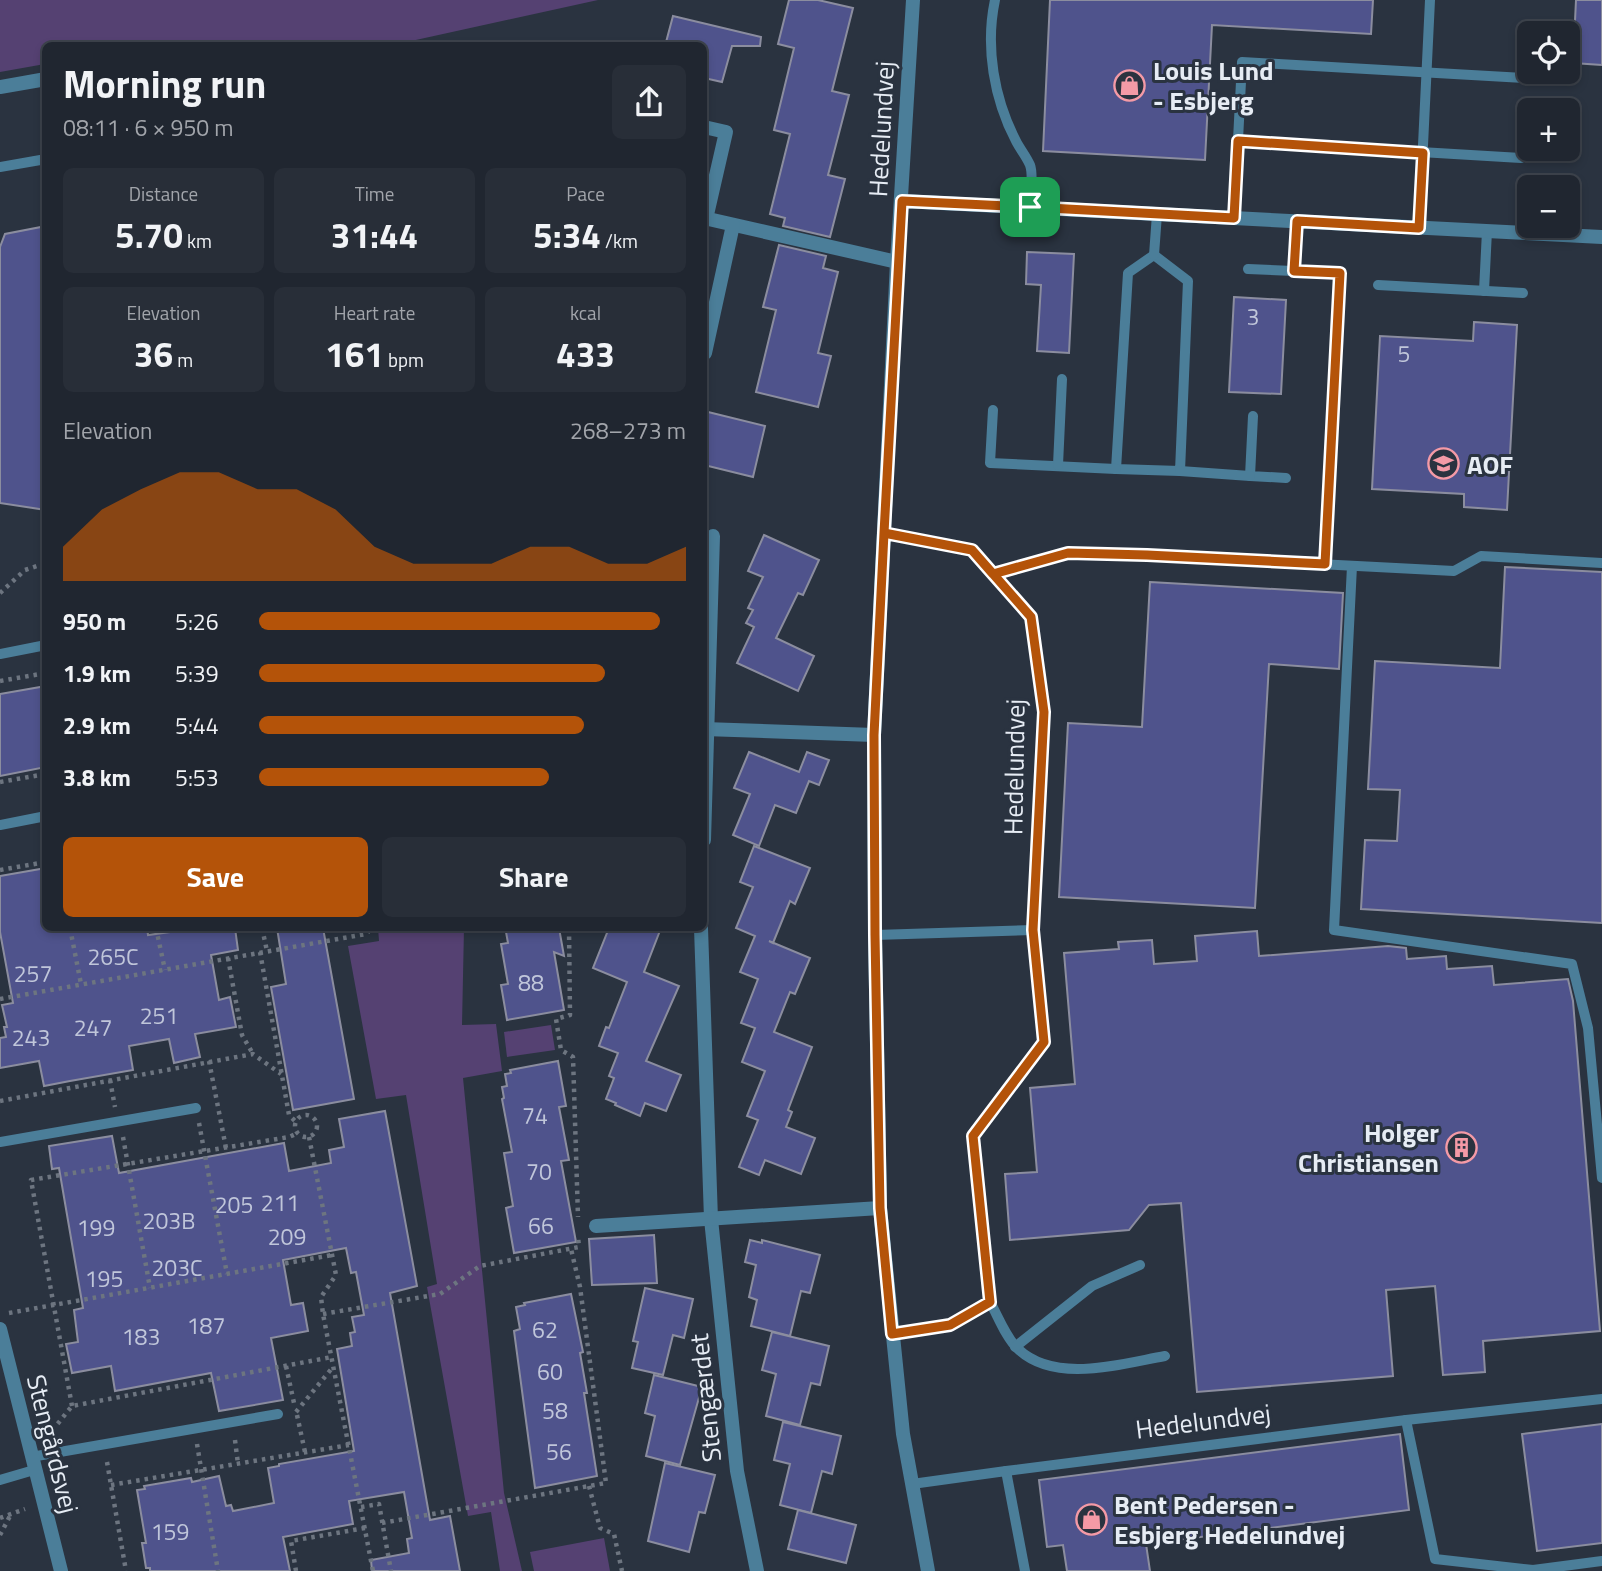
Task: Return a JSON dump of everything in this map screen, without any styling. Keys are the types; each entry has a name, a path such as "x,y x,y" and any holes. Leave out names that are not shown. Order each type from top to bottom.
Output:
{"street":[{"name":"Hedelundvej","path":"913,0 874,735 875,935 880,1208 903,1434 928,1571"},
{"path":"0,87 42,80"},
{"path":"707,128 726,132 707,211"},
{"path":"902,201 1602,237"},
{"path":"707,219 897,262"},
{"path":"707,344 733,225"},
{"path":"707,681 713,536"},
{"path":"707,729 874,735"},
{"name":"Stengærdet","path":"701,931 711,1219 737,1471 757,1571"},
{"path":"596,1226 880,1208"},
{"name":"Stengårdsvej","path":"0,1329 61,1571"}],"lane":[{"path":"995,0 991,30 996,88 1008,124 1031,166 1030,207"},
{"path":"1419,228 1430,0"},
{"path":"1234,218 1242,62 1517,78"},
{"path":"1238,141 1517,158"},
{"path":"0,179 3,167 42,160"},
{"path":"1154,255 1157,214"},
{"path":"1294,271 1297,221"},
{"path":"1484,291 1487,231"},
{"path":"1116,469 1128,273 1154,255"},
{"path":"1154,255 1188,281 1181,471"},
{"path":"1248,269 1340,273 1325,564"},
{"path":"1378,285 1524,293"},
{"path":"1058,465 1062,379"},
{"path":"993,410 990,463 1286,478"},
{"path":"1250,476 1252,416"},
{"name":"Hedelundvej","path":"884,533 972,550 1031,617 1044,712 1033,930 1044,1042 973,1136 990,1302"},
{"path":"993,574 1068,553 1454,571 1481,556 1602,564"},
{"path":"1352,566 1334,930 1572,964 1588,1028 1602,1178"},
{"path":"0,653 42,646"},
{"path":"0,825 42,817"},
{"path":"875,935 1033,930"},
{"path":"0,1142 196,1108"},
{"path":"1015,1347 1092,1286 1140,1265"},
{"path":"892,1334 950,1325 990,1302 1015,1347 1034,1362 1080,1371 1165,1356"},
{"name":"Hedelundvej","path":"912,1484 1406,1420 1602,1399"},
{"path":"0,1480 32,1463 104,1444 278,1414"},
{"path":"1406,1420 1435,1559 1533,1570 1602,1561"},
{"path":"1006,1471 1025,1571"}],"path":[{"path":"0,593 24,570 42,564"},
{"path":"0,681 42,674"},
{"path":"0,782 42,775"},
{"path":"0,870 42,863"},
{"path":"71,931 81,984"},
{"path":"157,931 165,970"},
{"path":"263,931 267,951"},
{"path":"0,999 366,934 369,931"},
{"path":"569,931 570,1015 556,1019 561,1050 573,1057 578,1220"},
{"path":"260,953 289,1115 296,1122"},
{"path":"228,958 242,1035 253,1054 281,1074"},
{"path":"0,1101 253,1054"},
{"path":"209,1061 226,1148"},
{"path":"110,1080 150,1288"},
{"path":"196,1108 227,1274"},
{"path":"298,1133 296,1122 302,1115 311,1116 317,1123 316,1132 309,1137"},
{"path":"72,1406 31,1180 289,1137 298,1133 309,1137"},
{"path":"309,1137 336,1275 321,1297 323,1314 373,1571"},
{"path":"323,1314 440,1294 480,1266 579,1247 578,1234"},
{"path":"382,1523 606,1483 580,1287 571,1249"},
{"path":"0,1315 332,1255"},
{"path":"32,1463 72,1406 332,1357"},
{"path":"278,1414 283,1416 296,1412 333,1367"},
{"path":"194,1428 218,1571"},
{"path":"104,1444 126,1571"},
{"path":"111,1485 349,1445"},
{"path":"589,1486 600,1528 614,1534 622,1571"},
{"path":"0,1518 42,1503"},
{"path":"361,1507 379,1504 391,1571"},
{"path":"0,1535 11,1514"},
{"path":"296,1571 290,1541 365,1528"}],"shaded area":[{"path":"0,0 598,0 407,42 42,42 42,65 0,72"},
{"path":"378,931 464,931 462,1025 496,1024 502,1071 463,1078 504,1493 522,1571 500,1571 491,1512 468,1516 427,1287 437,1284 406,1095 376,1099 348,946 379,941"},
{"path":"551,1025 555,1050 507,1057 504,1032"},
{"path":"604,1538 610,1571 534,1571 530,1552"}],"building":[{"path":"789,0 818,0 853,8 832,91 849,95 828,175 845,179 830,237 783,226 785,218 770,214 790,134 774,130 794,48 778,44"},
{"path":"1050,0 1373,0 1371,34 1212,25 1205,160 1043,151"},
{"path":"1576,0 1602,0 1602,65 1580,63 1580,21 1575,21"},
{"path":"673,16 761,37 760,46 732,46 722,82 707,79 707,42 666,42"},
{"path":"42,227 42,509 0,503 0,247 5,234"},
{"path":"779,245 826,256 823,268 838,272 818,353 831,356 818,407 756,392 776,310 763,307"},
{"path":"1027,252 1074,254 1069,353 1037,351 1041,285 1026,284"},
{"path":"1234,297 1286,300 1281,394 1229,392"},
{"path":"1474,322 1517,325 1507,510 1464,507 1464,494 1372,489 1380,336 1473,341"},
{"path":"707,412 765,426 753,477 707,466"},
{"path":"764,535 819,560 803,595 798,593 776,638 814,656 798,691 737,663 754,627 746,623 753,610 748,608 763,577 748,571"},
{"path":"1505,567 1602,572 1602,923 1361,909 1365,840 1397,841 1400,790 1368,789 1375,661 1500,668"},
{"path":"1150,582 1343,593 1339,669 1269,664 1255,908 1059,897 1068,723 1142,727"},
{"path":"42,687 42,768 0,776 0,694"},
{"path":"749,752 799,772 807,752 829,760 819,785 809,781 796,813 775,805 759,846 733,835 750,794 734,788"},
{"path":"754,846 810,868 795,904 790,901 773,943 810,958 795,994 790,992 774,1032 812,1047 788,1110 792,1112 786,1127 815,1138 801,1174 765,1160 759,1175 739,1167 758,1120 747,1116 765,1071 742,1062 755,1028 741,1023 758,979 740,972 755,936 736,928 753,887 740,882"},
{"path":"42,869 42,931 147,931 148,935 177,931 235,931 238,950 211,955 219,1000 230,997 236,1027 195,1034 200,1057 174,1063 169,1039 129,1046 133,1070 44,1086 39,1061 0,1068 0,1038 6,1037 4,1027 7,1027 2,1005 13,1003 0,932 0,876"},
{"path":"277,931 324,931 354,1099 293,1110 271,987 286,984"},
{"path":"504,931 560,931 564,956 554,952 564,1010 507,1020 501,985 508,984 501,944 508,943"},
{"path":"608,931 660,931 644,972 679,986 646,1061 681,1075 666,1111 645,1103 640,1116 606,1099 614,1078 609,1076 618,1053 599,1046 627,982 593,968"},
{"name":"Holger Christiansen","path":"1257,931 1259,956 1388,946 1406,948 1407,959 1446,956 1447,969 1492,966 1494,985 1568,979 1573,1001 1600,1331 1483,1341 1485,1372 1443,1375 1435,1286 1386,1290 1393,1376 1197,1392 1181,1203 1149,1205 1129,1230 1010,1240 1005,1174 1037,1172 1030,1088 1075,1084 1064,953 1119,949 1118,942 1152,940 1154,964 1197,961 1195,936"},
{"path":"558,1061 566,1106 559,1107 569,1160 561,1161 576,1242 514,1253 506,1208 513,1206 504,1153 512,1152 502,1087 507,1086 505,1074 511,1073 510,1070"},
{"path":"385,1111 417,1286 390,1293 430,1520 450,1516 460,1571 372,1571 371,1560 409,1553 407,1539 412,1538 404,1492 349,1501 353,1524 283,1537 290,1571 150,1571 150,1568 146,1568 142,1543 146,1543 137,1490 145,1489 144,1486 191,1478 192,1482 219,1476 226,1506 231,1505 233,1511 274,1503 268,1468 354,1451 337,1349 352,1346 350,1333 355,1332 352,1317 364,1315 356,1272 351,1273 346,1248 283,1260 291,1305 303,1303 308,1331 271,1338 283,1400 219,1411 211,1373 115,1391 111,1366 72,1373 66,1344 78,1342 74,1310 83,1308 59,1168 52,1169 49,1146 112,1136 119,1173 284,1143 289,1171 331,1163 329,1150 344,1147 339,1119"},
{"path":"654,1235 657,1283 592,1285 589,1239"},
{"path":"750,1240 762,1243 762,1240 820,1255 810,1293 801,1291 790,1336 751,1326 757,1300 749,1297 756,1265 745,1262"},
{"path":"645,1288 693,1299 684,1338 673,1335 663,1375 632,1368 638,1342 633,1341"},
{"path":"571,1294 583,1352 580,1353 587,1393 584,1393 597,1476 535,1488 514,1331 520,1329 516,1307"},
{"path":"772,1332 829,1346 820,1385 811,1383 800,1425 766,1416 776,1374 762,1370"},
{"path":"654,1375 702,1387 680,1465 646,1456 655,1416 645,1413"},
{"path":"783,1422 841,1436 832,1474 822,1471 811,1513 780,1505 790,1464 774,1460"},
{"path":"1602,1424 1602,1543 1537,1551 1522,1434"},
{"path":"1400,1434 1409,1510 1146,1544 1150,1571 1067,1571 1063,1545 1047,1547 1039,1480"},
{"path":"665,1463 715,1475 705,1513 699,1512 689,1552 648,1541"},
{"path":"798,1510 856,1525 846,1563 788,1549"}],"place":[{"name":"Louis Lund - Esbjerg","path":"1130,85"},
{"name":"AOF","path":"1444,464"},
{"name":"Holger Christiansen","path":"1462,1147"},
{"name":"Bent Pedersen - Esbjerg Hedelundvej","path":"1091,1519"}],"route":[{"path":"1030,207 902,201 884,533 972,550 993,574 1031,617 1044,712 1033,930 1044,1042 973,1136 990,1302 950,1325 892,1334 880,1208 875,935 874,735 884,533 972,550 993,574 1068,553 1325,564 1340,273 1294,271 1297,221 1419,228 1423,153 1238,141 1234,218 1030,207"}]}
